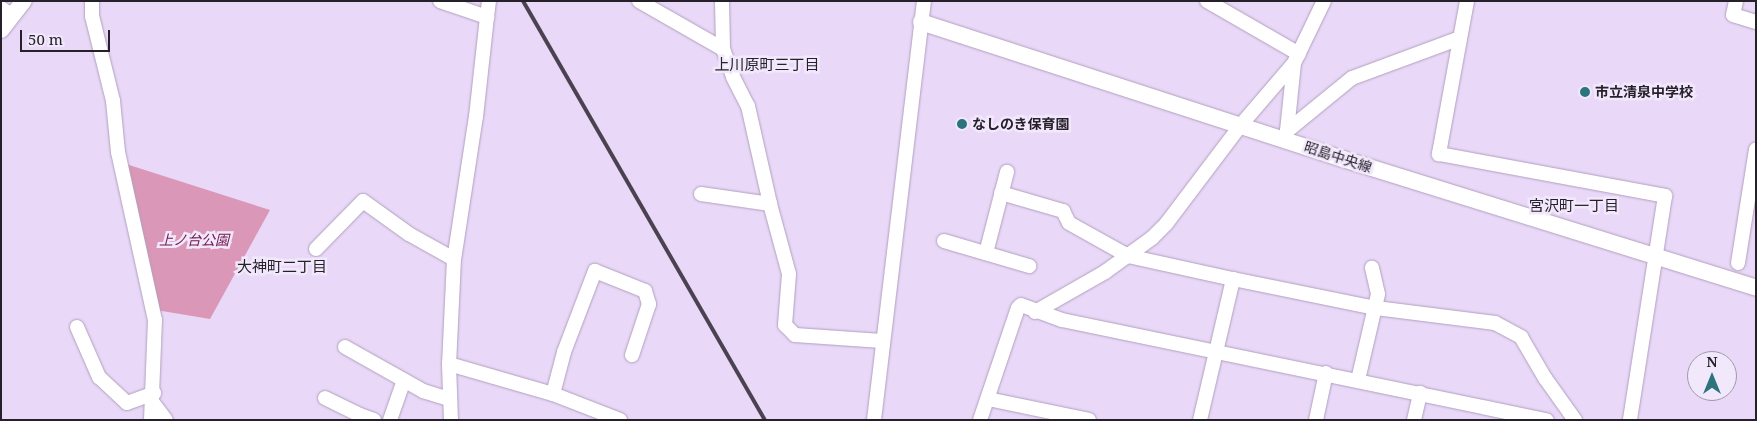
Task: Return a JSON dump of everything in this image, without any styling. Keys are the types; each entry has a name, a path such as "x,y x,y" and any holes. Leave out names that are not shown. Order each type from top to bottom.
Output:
{"street":[{"path":"1,30 7,12 24,1"},
{"path":"92,1 92,16 112,101 118,152 155,320 151,420"},
{"path":"440,1 488,17"},
{"path":"451,420 449,364 454,260 476,116 489,1"},
{"path":"639,1 723,49"},
{"path":"722,1 723,49 733,77 748,106 770,204 789,274 785,325 795,335 882,342"},
{"path":"874,420 924,1"},
{"path":"1207,1 1296,59"},
{"path":"1035,312 1105,272 1128,256 1166,224 1240,126 1296,59 1324,1"},
{"path":"1467,1 1440,154 1665,196 1654,256 1630,420"},
{"path":"1736,1 1733,15 1756,22"},
{"name":"昭島中央線","path":"921,22 1240,126 1756,288"},
{"path":"1296,59 1288,131 1352,78 1460,38"},
{"path":"1738,263 1751,211 1756,149"},
{"path":"986,253 1007,172"},
{"path":"1001,193 1063,212 1069,223 1128,256 1376,308 1495,323 1521,337 1544,378 1575,420"},
{"path":"701,194 770,204"},
{"path":"316,249 363,201 409,234 454,260"},
{"path":"944,241 1029,266"},
{"path":"1358,380 1378,294 1372,268"},
{"path":"553,394 564,352 595,271 645,291 649,304 632,355"},
{"path":"1200,420 1233,279"},
{"path":"980,420 1018,308 1024,305 1035,312 1134,335 1215,350 1547,420"},
{"path":"77,327 99,377 127,403 153,398"},
{"path":"345,347 423,391 450,399"},
{"path":"449,364 553,394 620,420"},
{"path":"1316,420 1326,373"},
{"path":"390,420 404,380"},
{"path":"1414,420 1420,393"},
{"path":"153,398 166,420"},
{"path":"325,398 360,416 374,420"},
{"path":"988,399 1089,420"}],"green space":[{"name":"上ノ台公園","path":"126,164 270,210 210,319 156,310"}],"railway":[{"path":"523,1 765,420"}],"place":[{"name":"市立清泉中学校","path":"1585,92"},
{"name":"なしのき保育園","path":"962,124"}],"district":[{"name":"上川原町三丁目","path":"767,65"},
{"name":"宮沢町一丁目","path":"1574,206"},
{"name":"大神町二丁目","path":"282,267"}]}
